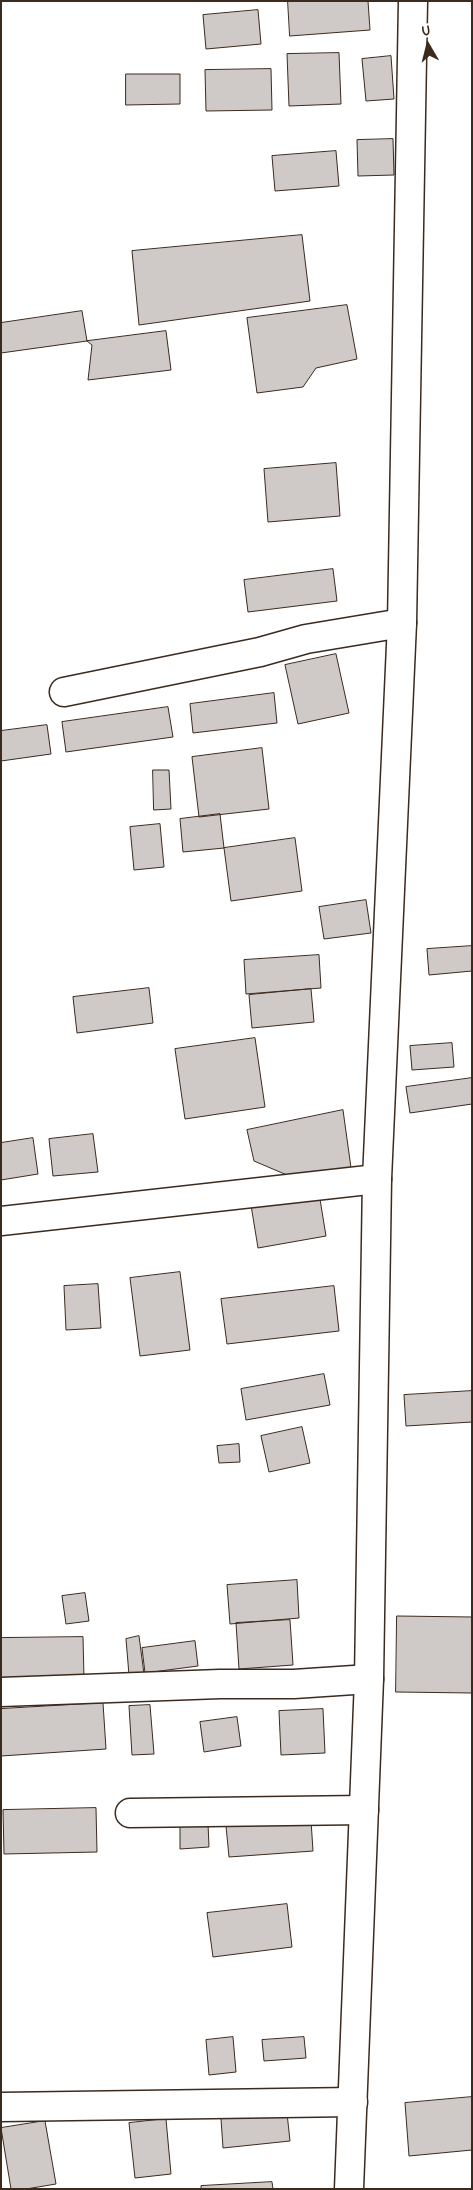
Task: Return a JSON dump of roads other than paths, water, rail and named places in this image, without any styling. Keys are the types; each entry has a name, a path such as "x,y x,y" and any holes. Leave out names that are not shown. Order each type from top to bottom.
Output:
{"main road":[{"path":"349,2189 369,1679 377,1179 402,623 413,1"},
{"path":"64,692 260,652 306,640 402,623"},
{"path":"1,1221 377,1179"},
{"path":"1,1692 220,1684 294,1684 369,1679"},
{"path":"130,1812 364,1810"},
{"path":"1,2107 352,2102"}]}
